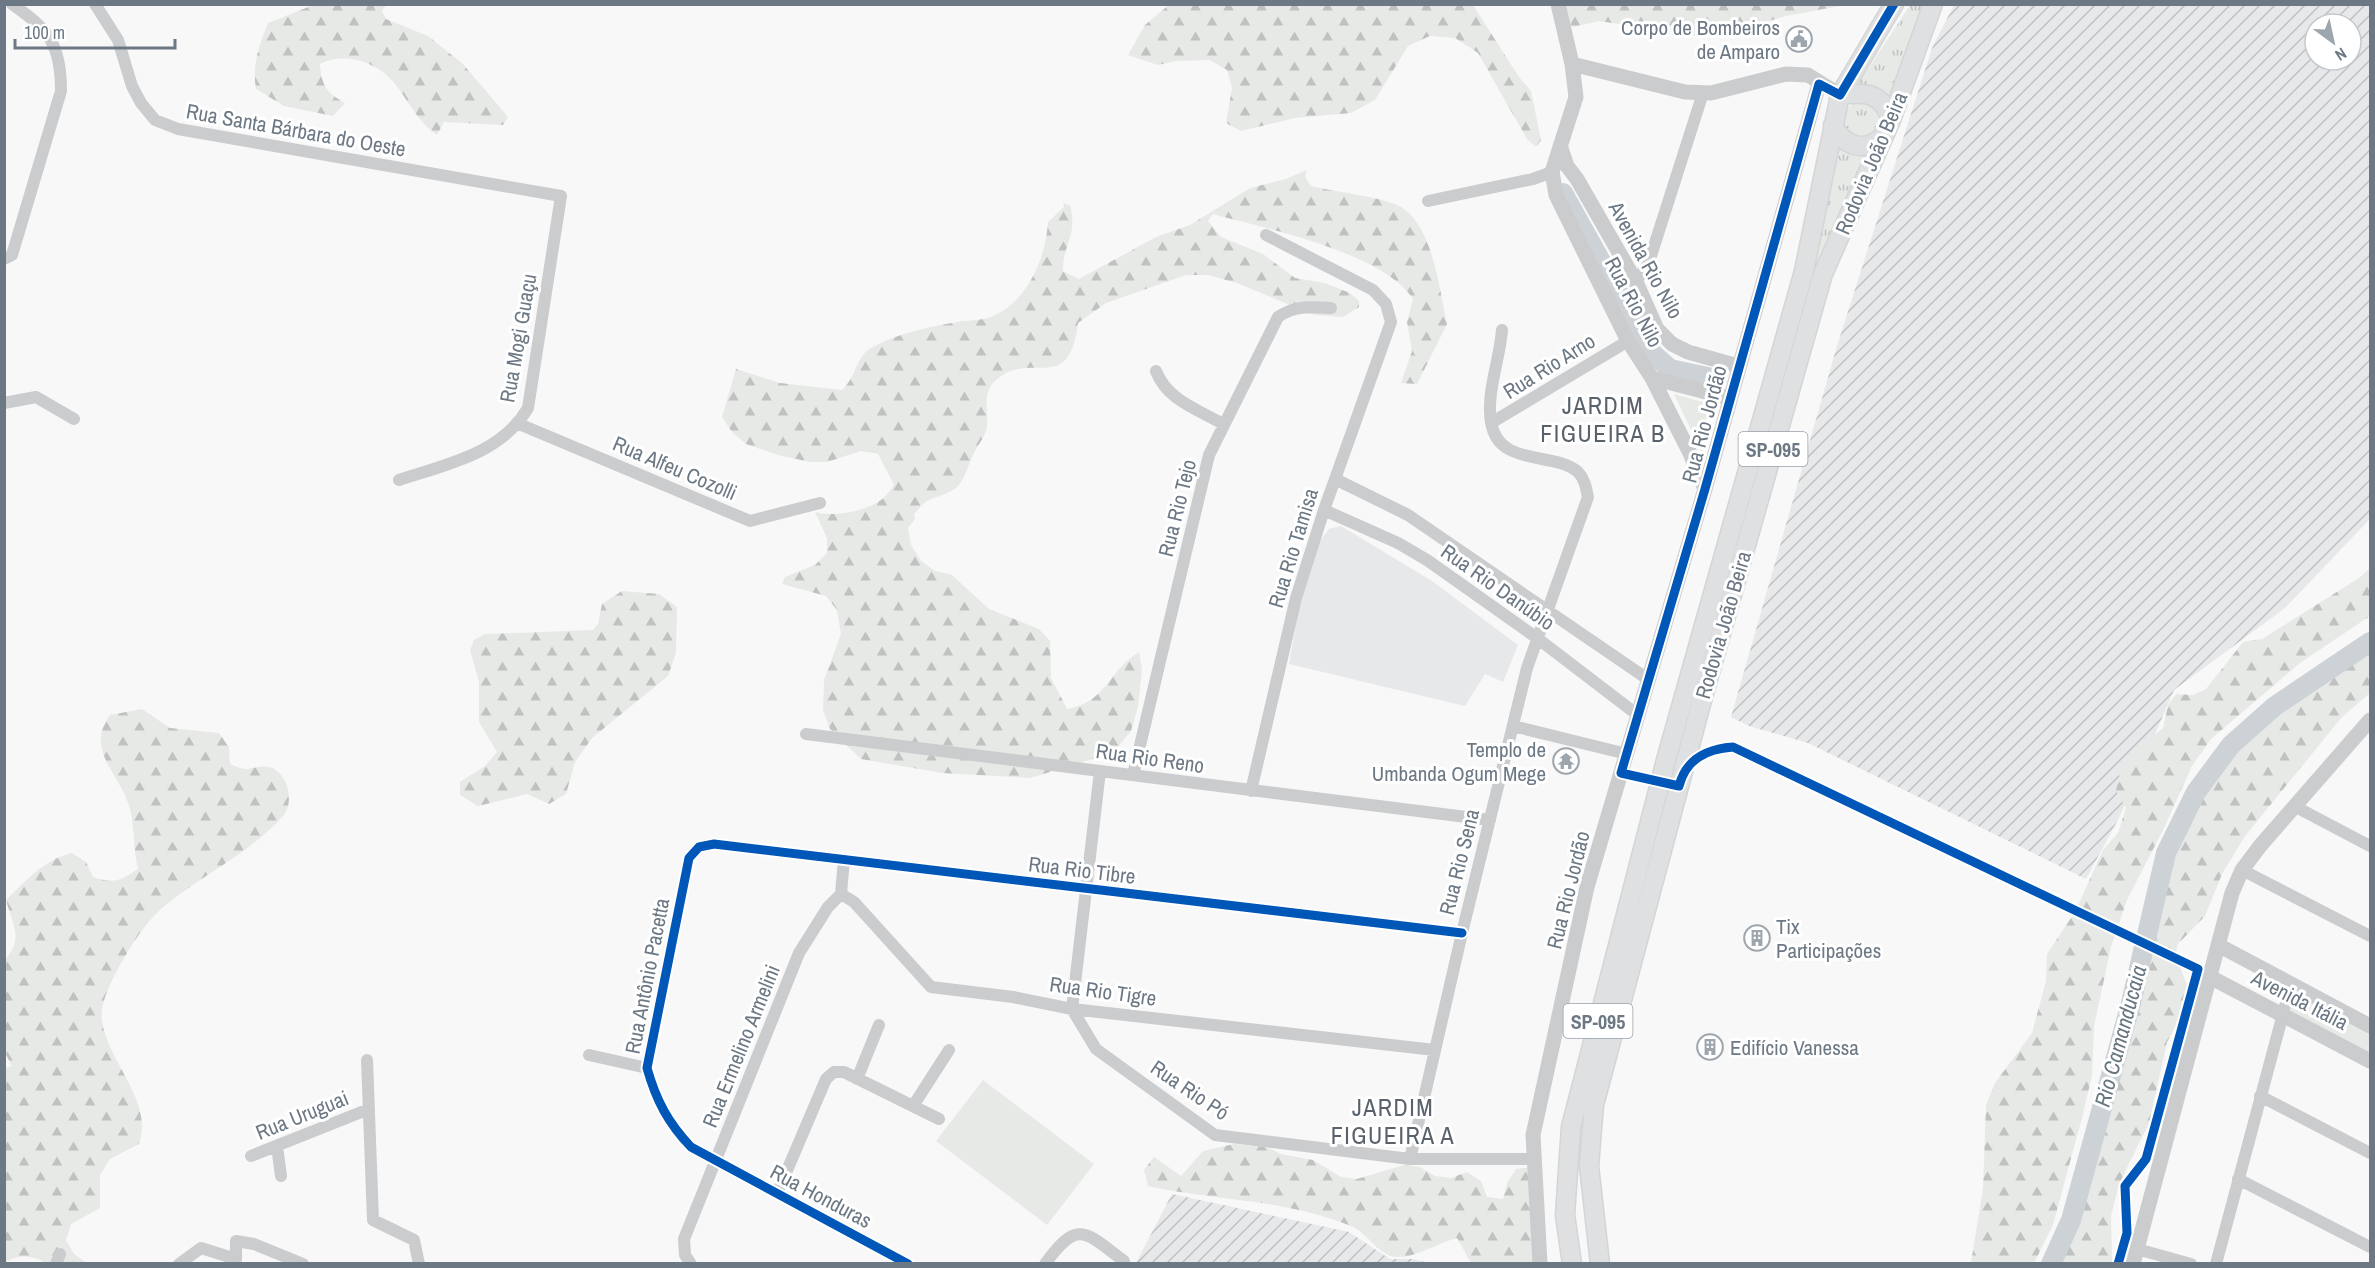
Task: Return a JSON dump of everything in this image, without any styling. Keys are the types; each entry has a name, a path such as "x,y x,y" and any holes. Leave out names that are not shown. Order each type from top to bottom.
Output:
{"main road":[{"name":"Rodovia João Beira","path":"1572,1263 1564,1215 1571,1127 1663,771 1804,271 1840,94 1894,4"},
{"name":"Rodovia João Beira","path":"1600,1263 1590,1166 1594,1106 1701,704 1823,274 1888,127 1933,4"},
{"path":"1833,125 1845,142 1856,146 1868,146 1888,127 1882,101 1873,94 1863,92 1840,94"},
{"path":"1562,1263 1564,1215"}],"street":[{"path":"8,257 61,91 61,75 54,47 42,25 12,4"},
{"name":"Rua Santa Bárbara do Oeste","path":"95,4 118,40 136,94 155,120 186,131 561,196"},
{"path":"1552,172 1576,97 1572,64 1558,4"},
{"path":"1572,64 1685,92 1703,93 1786,74 1808,75 1819,84 1840,94"},
{"name":"Rua Rio Jordão","path":"1540,1263 1532,1159 1533,1135 1587,887 1705,489 1819,84"},
{"path":"1636,282 1649,262 1703,93"},
{"name":"Avenida Rio Nilo","path":"1561,148 1567,166 1577,179 1636,282 1657,329 1672,344 1688,352 1738,366"},
{"path":"1428,201 1533,179 1567,166"},
{"name":"Rua Rio Nilo","path":"1552,172 1556,195 1628,340 1652,378 1729,398"},
{"name":"Rua Mogi Guaçu","path":"399,480 465,458 495,444 519,424 528,408 561,196"},
{"name":"Rua Rio Tamisa","path":"1251,791 1296,598 1324,510 1391,322 1386,304 1373,291 1266,235"},
{"name":"Rua Rio Tejo","path":"1133,775 1209,455 1278,317 1288,309 1331,308"},
{"path":"1491,423 1491,397 1502,330"},
{"name":"Rua Rio Arno","path":"1491,423 1515,411 1628,340"},
{"path":"1156,371 1168,394 1223,424"},
{"path":"1652,378 1705,489"},
{"path":"4,404 36,397 74,419"},
{"name":"Rua Rio Sena","path":"1410,1159 1462,933 1527,668 1588,497 1585,482 1577,471 1563,465 1527,457 1511,449 1499,440 1491,423"},
{"name":"Rua Alfeu Cozolli","path":"519,424 750,521 820,503"},
{"name":"Rua Rio Danúbio","path":"1335,479 1408,515 1649,680"},
{"name":"Rua Rio Danúbio","path":"1324,510 1398,543 1537,638 1639,716"},
{"path":"2191,1263 2135,1256 2232,893 2242,870 2294,806 2370,720"},
{"path":"1513,726 1627,754"},
{"name":"Rua Rio Reno","path":"806,734 1490,820"},
{"path":"1072,1009 1100,771"},
{"path":"2294,806 2370,846"},
{"name":"Rua Rio Tibre","path":"699,847 714,844 1462,933"},
{"name":"Rua Antônio Pacetta","path":"699,847 689,858 647,1068 655,1098 672,1127 691,1147 717,1161"},
{"path":"841,894 844,859"},
{"path":"2242,870 2370,936"},
{"name":"Rua Rio Tigre","path":"841,894 854,902 931,987 1013,997 1072,1009 1435,1050"},
{"name":"Rua Ermelino Armelini","path":"688,1259 684,1239 799,954 828,907 841,894"},
{"name":"Avenida Itália","path":"2218,945 2370,1026"},
{"name":"Avenida Itália","path":"2210,977 2370,1060"},
{"path":"2216,1263 2291,984"},
{"name":"Rua Rio Pó","path":"1072,1009 1096,1049 1215,1135 1410,1159 1532,1159"},
{"path":"857,1079 879,1025"},
{"path":"913,1106 949,1050"},
{"path":"589,1055 647,1068"},
{"name":"Rua Uruguai","path":"367,1060 373,1220 414,1240 419,1263"},
{"path":"777,1194 826,1079 834,1072 844,1072 939,1119"},
{"path":"2260,1096 2370,1153"},
{"name":"Rua Uruguai","path":"251,1156 369,1109"},
{"path":"277,1146 281,1176"},
{"name":"Rua Honduras","path":"717,1161 908,1263"},
{"path":"2238,1179 2370,1247"},
{"path":"1045,1263 1062,1240 1075,1234 1090,1236 1124,1261"},
{"path":"179,1263 201,1248 232,1261 236,1241 254,1244 303,1263"}],"shaded area":[{"path":"1954,5 2370,5 2370,519 2285,608 2174,690 2120,816 2086,879 1808,743 1749,726 1731,717 1837,346 1932,48"},
{"path":"1341,526 1432,581 1518,645 1503,682 1485,674 1465,706 1289,664 1301,595 1316,546 1329,529"},
{"path":"1172,1194 1349,1232 1390,1259 1412,1259 1430,1263 1136,1263"}],"green space":[{"path":"316,4 386,5 382,11 386,19 428,36 463,64 508,117 503,125 444,122 437,135 419,118 388,76 370,65 350,59 330,60 320,64 326,88 345,103 333,116 284,106 256,89 255,71 259,47 268,23"},
{"path":"1170,4 1473,5 1519,77 1531,91 1541,140 1536,147 1527,139 1478,53 1455,38 1430,36 1408,46 1375,100 1351,113 1295,118 1241,131 1226,123 1232,88 1227,70 1210,60 1176,61 1158,65 1128,55 1145,25"},
{"path":"1561,5 1845,5 1786,16 1739,30 1697,36 1599,21 1573,27 1563,19"},
{"path":"1910,5 1926,5 1890,99 1873,85 1858,84"},
{"path":"1861,102 1874,107 1879,120 1874,133 1861,138 1848,133 1843,120 1848,107"},
{"path":"1836,143 1850,153 1866,154 1813,271"},
{"path":"1307,170 1305,177 1311,186 1397,205 1409,213 1427,240 1433,257 1447,324 1417,384 1401,383 1412,351 1407,322 1413,299 1398,282 1350,255 1292,235 1213,214 1208,221 1221,237 1263,254 1295,278 1325,283 1350,293 1359,301 1359,307 1343,317 1314,315 1237,283 1208,275 1186,275 1106,303 1078,323 1073,345 1066,359 1047,368 1022,368 1009,372 991,385 987,396 987,421 984,437 962,480 953,490 923,504 914,514 915,519 908,528 911,545 921,561 935,571 952,575 989,609 1039,629 1050,641 1051,678 1067,709 1091,700 1128,660 1139,652 1142,669 1138,707 1131,731 1113,753 1030,778 942,773 861,759 830,729 823,710 824,680 841,634 837,610 826,596 782,584 785,577 815,565 827,553 827,538 815,512 840,514 866,508 883,499 894,485 878,454 861,451 827,462 810,462 778,455 746,444 732,432 722,417 736,369 780,383 842,390 863,355 873,347 903,334 925,328 989,318 1016,300 1025,289 1039,263 1048,222 1064,207 1063,203 1070,205 1072,225 1063,271 1079,279 1156,237 1190,225 1250,188 1286,179"},
{"path":"1674,394 1714,405 1703,456"},
{"path":"2370,568 2370,616 2300,663 2211,739 2192,766 2165,826 2127,900 2111,947 2094,1026 2092,1075 2053,1225 2034,1263 1971,1263 1983,1188 1986,1105 1995,1083 2032,1033 2046,981 2047,954 2075,912 2103,850 2118,833 2126,808 2116,791 2120,772 2134,752 2163,728 2168,705 2176,694 2193,695 2206,689 2243,642 2262,639 2359,578"},
{"path":"622,591 659,594 677,607 676,653 668,676 592,738 575,762 566,794 549,804 527,794 478,806 460,795 460,782 485,766 497,752 479,722 479,682 470,650 474,640 485,634 593,630 598,624 602,604"},
{"path":"2370,640 2370,693 2342,717 2245,836 2222,874 2205,916 2177,945 2176,958 2187,985 2175,1027 2167,1042 2149,1123 2119,1184 2111,1216 2112,1263 2060,1263 2122,1064 2128,1015 2139,967 2150,935 2156,886 2185,810 2233,738 2245,726 2299,689 2311,677"},
{"path":"142,709 170,728 219,733 229,747 230,764 245,769 270,767 274,769 281,775 287,786 288,805 283,816 256,841 181,893 154,916 143,929 116,972 103,1005 102,1021 112,1052 135,1097 142,1128 139,1144 110,1159 100,1175 100,1208 71,1224 66,1240 74,1254 87,1263 45,1263 35,1258 24,1257 14,1258 5,1263 4,1068 12,1066 5,1053 5,960 16,938 6,900 28,878 52,860 72,853 86,862 93,877 100,879 117,880 138,869 130,809 107,762 101,740 103,728 110,715"},
{"path":"2302,995 2370,1031 2370,1056 2291,1015 2291,1001"},
{"path":"983,1080 1094,1164 1047,1225 936,1141"},
{"path":"1234,1144 1266,1147 1281,1154 1313,1160 1341,1177 1357,1179 1404,1165 1420,1167 1435,1176 1451,1178 1467,1172 1481,1181 1487,1197 1503,1199 1507,1183 1516,1169 1533,1167 1537,1264 1471,1263 1457,1238 1412,1255 1390,1256 1357,1229 1327,1217 1276,1205 1148,1186 1144,1170 1154,1157 1181,1176 1203,1151"}],"waterway":[{"path":"1563,193 1652,353 1670,369 1717,379"},
{"name":"Rio Camanducaia","path":"2051,1264 2071,1220 2131,1003 2166,853 2196,792 2231,745 2275,706 2370,642"}],"cycle path":[{"path":"1894,4 1840,95 1819,84 1705,489 1621,773 1679,786 1687,769 1698,757 1714,750 1733,747 2198,969 2146,1159 2125,1186 2127,1233 2118,1264"},
{"path":"908,1264 691,1147 669,1120 659,1101 647,1068 689,858 699,847 714,844 1462,933"}],"place":[{"name":"Corpo de Bombeiros de Amparo","path":"1799,39"},
{"name":"Templo de Umbanda Ogum Mege","path":"1566,761"},
{"name":"Tix Participações","path":"1757,938"},
{"name":"Edifício Vanessa","path":"1710,1047"}],"district":[{"name":"JARDIM FIGUEIRA B","path":"1603,419"},
{"name":"JARDIM FIGUEIRA A","path":"1393,1121"}]}
